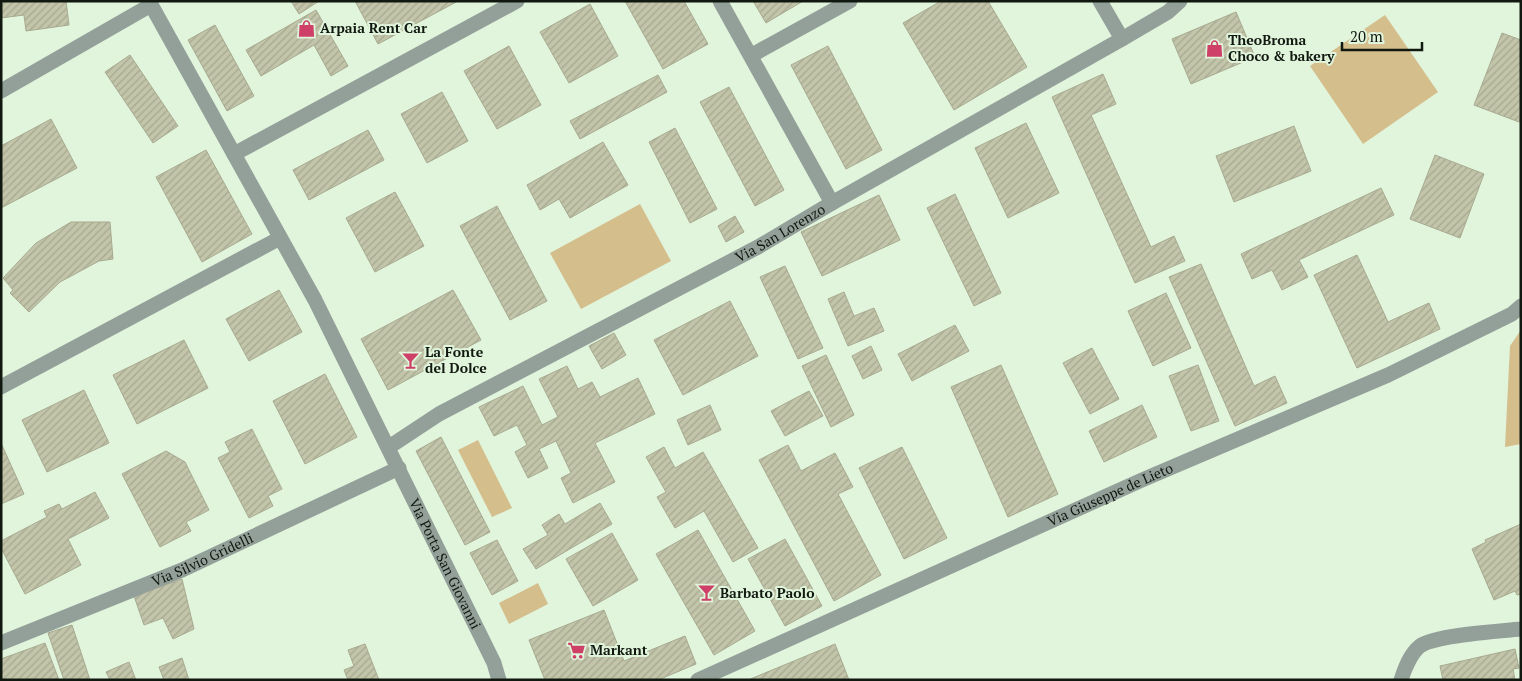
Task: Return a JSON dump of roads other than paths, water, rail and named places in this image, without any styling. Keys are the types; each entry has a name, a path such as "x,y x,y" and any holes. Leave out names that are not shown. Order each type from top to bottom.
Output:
{"street":[{"path":"234,154 517,1"},
{"path":"720,1 832,203"},
{"path":"752,56 850,1"},
{"path":"1100,1 1122,39"},
{"name":"Via San Lorenzo","path":"389,448 439,414 758,248 832,203 1122,39 1168,12 1180,1"},
{"path":"1,91 150,3"},
{"name":"Via Porta San Giovanni","path":"150,3 315,300 494,663 500,680"},
{"path":"1,387 280,238"},
{"name":"Via Giuseppe de Lieto","path":"698,680 1142,480 1388,375 1512,314 1521,306"},
{"name":"Via Silvio Gridelli","path":"1,643 182,570 399,468"},
{"path":"1401,680 1407,663 1421,645 1458,635 1521,629"}],"place":[{"name":"Arpaia Rent Car","path":"306,28"},
{"name":"TheoBroma Choco & bakery","path":"1214,48"},
{"name":"La Fonte del Dolce","path":"411,360"},
{"name":"Barbato Paolo","path":"706,593"},
{"name":"Markant","path":"576,650"}]}
